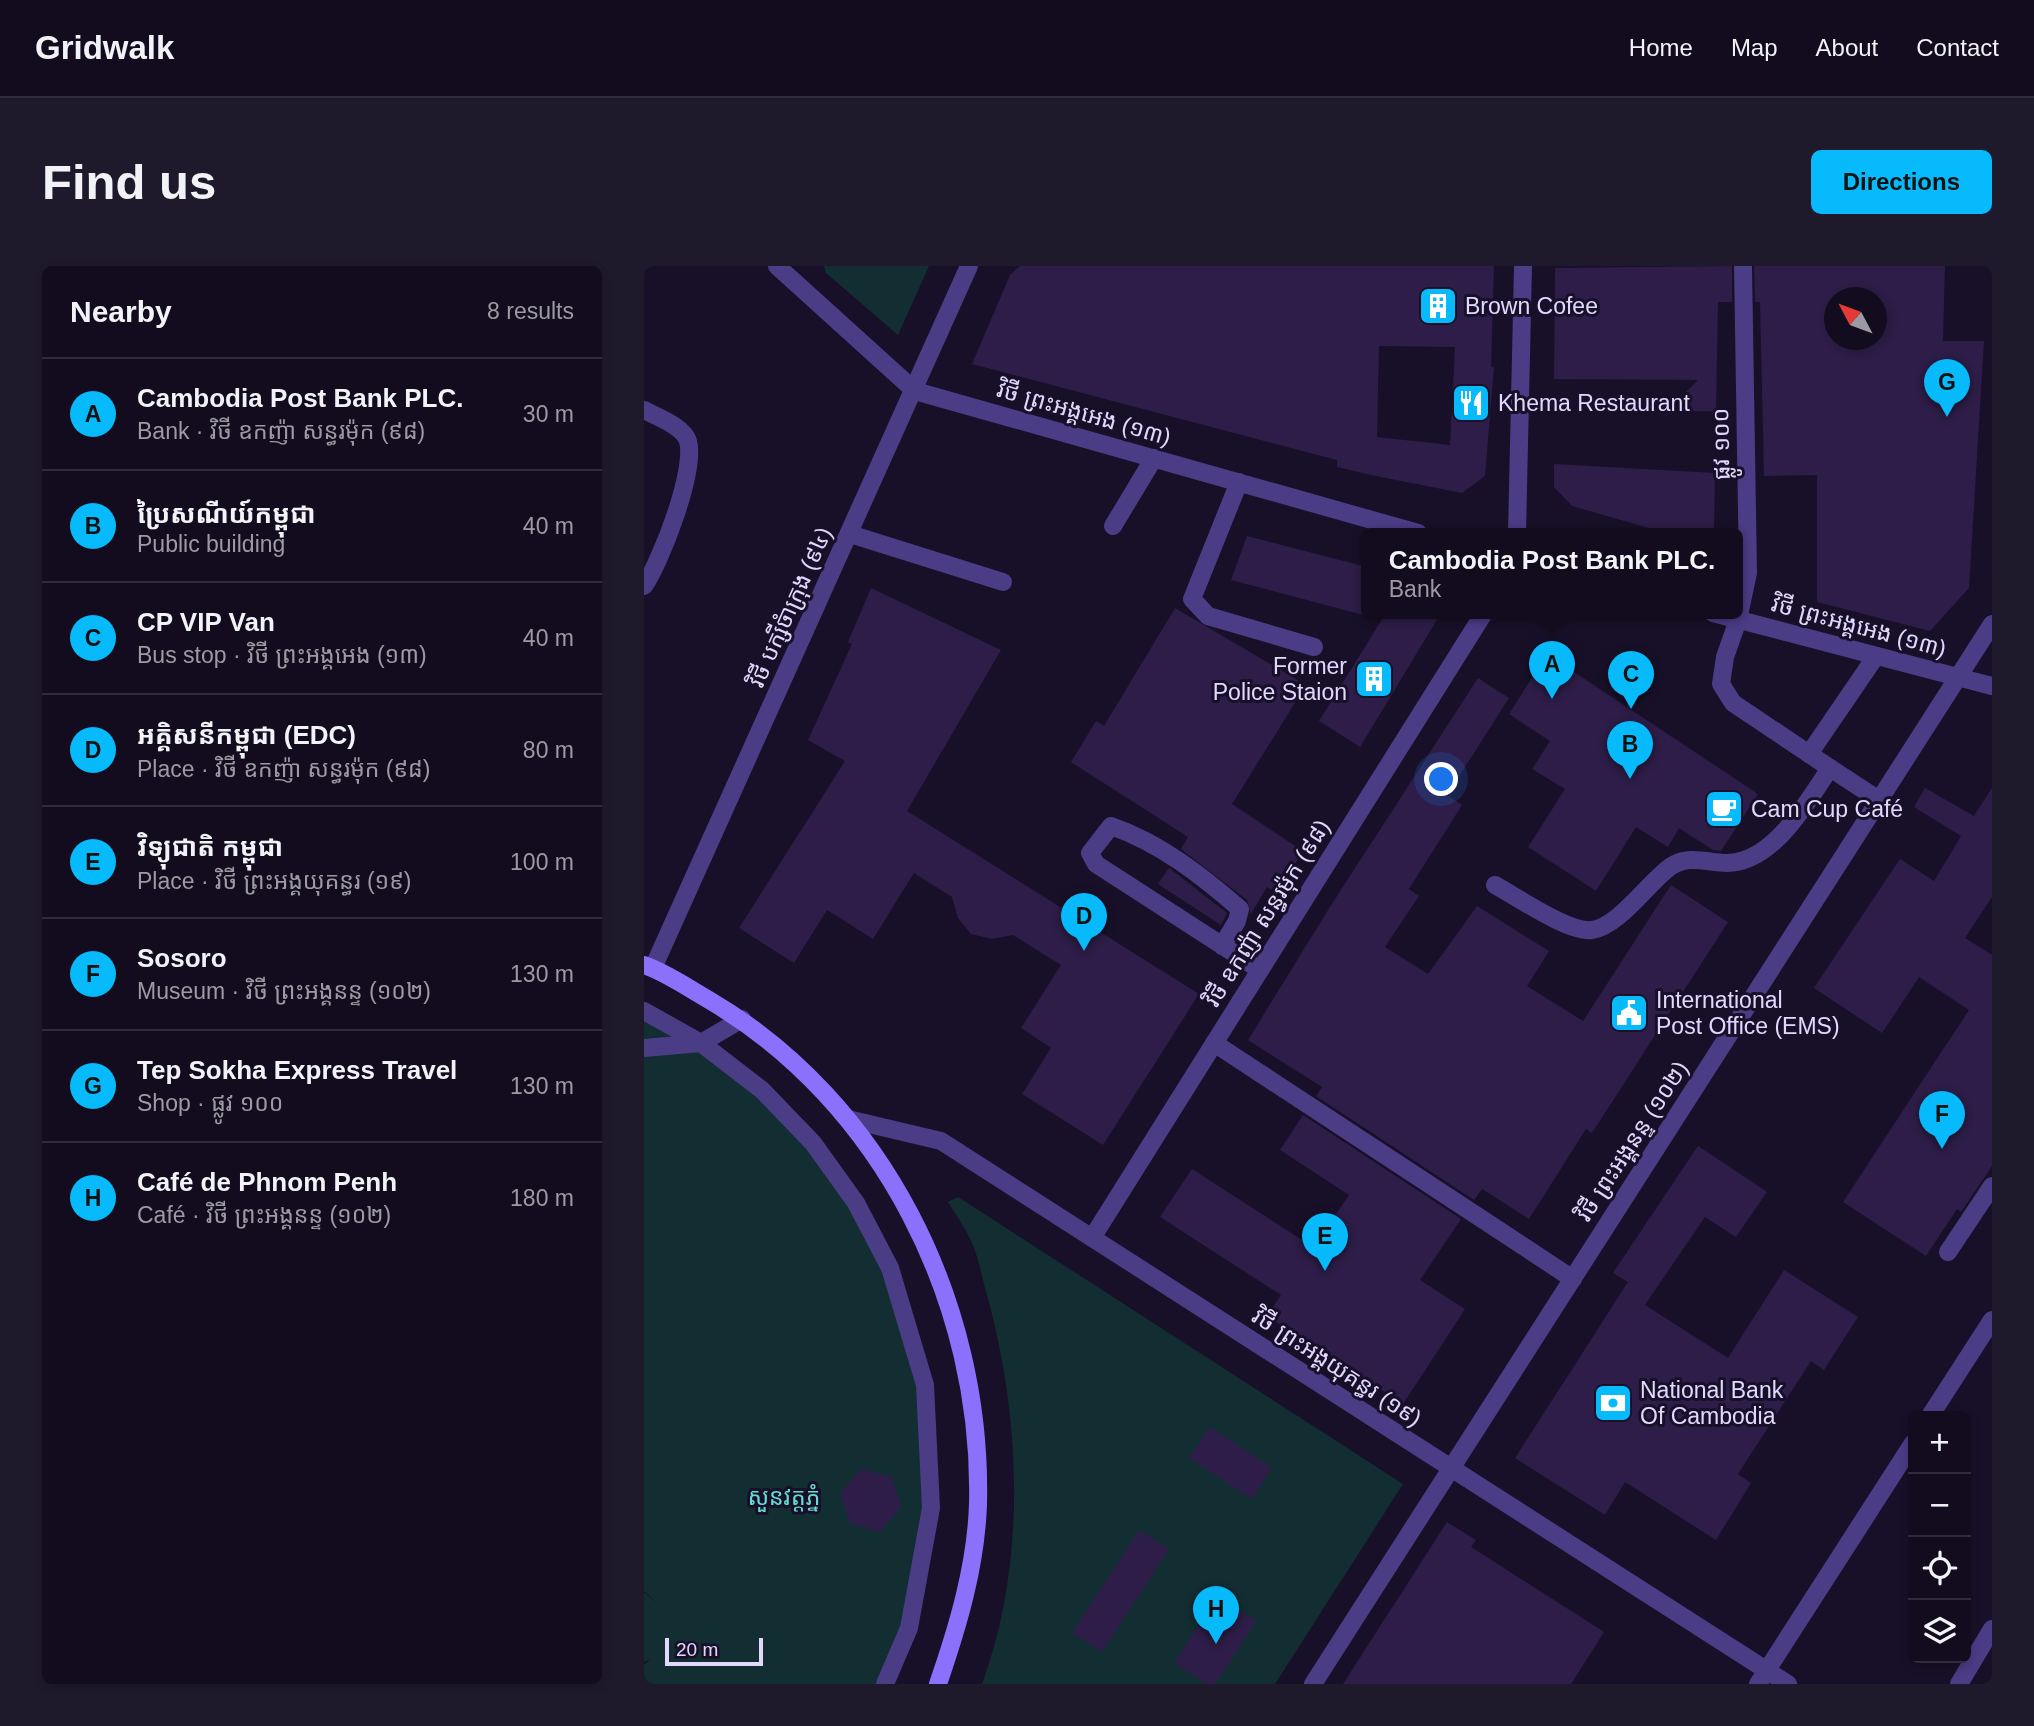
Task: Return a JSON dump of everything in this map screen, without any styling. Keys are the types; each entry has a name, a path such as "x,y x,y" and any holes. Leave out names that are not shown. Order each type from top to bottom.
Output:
{"main road":[{"path":"649,966 742,1019 792,1059 848,1119 897,1186 944,1286 971,1394 978,1505 962,1615 937,1684"}],"street":[{"name":"វិថី ព្រះអង្គអេង (១៣)","path":"777,266 915,391 1400,528"},
{"name":"វិថី បក្សីចំាក្រុង (៩៤)","path":"649,966 850,534 969,266"},
{"path":"1517,528 1523,266"},
{"name":"ផ្លូវ ១០០","path":"1743,266 1748,573 1743,596"},
{"path":"644,410 681,430 688,440 689,458 675,518 644,586"},
{"path":"1113,526 1154,458"},
{"path":"1239,482 1192,599 1208,616 1314,647"},
{"path":"850,534 1003,582"},
{"name":"វិថី ឧកញ៉ា សន្ធរម៉ុក (៩៨)","path":"1092,1238 1480,619"},
{"name":"វិថី ព្រះអង្គអេង (១៣)","path":"1734,619 1992,687"},
{"name":"ផ្លូវ ១០០","path":"1738,620 1725,657 1721,684 1733,703 1879,800"},
{"name":"វិថី ព្រះអង្គនន្ទ (១០២)","path":"1313,1684 1992,624"},
{"path":"1809,754 1876,656"},
{"path":"1496,885 1571,926 1594,930 1609,923 1672,866 1700,859 1732,863 1785,834 1830,768"},
{"path":"1222,946 1237,921 1240,909 1202,876 1136,835 1111,826 1090,853 1096,864 1222,946 1260,970"},
{"path":"644,1011 701,1043 762,1090 813,1143 856,1203 890,1268 925,1385 932,1508 909,1629 885,1684"},
{"path":"644,1048 701,1043 742,1019"},
{"path":"1214,1044 1573,1279"},
{"name":"វិថី ព្រះអង្គយុគន្ធរ (១៩)","path":"848,1119 941,1141 1451,1469 1762,1677 1788,1684"},
{"path":"1948,1252 1992,1186"},
{"path":"1933,1411 1992,1320"},
{"path":"1762,1677 1908,1451"},
{"path":"1959,1684 1992,1629"}],"green space":[{"path":"824,266 929,266 898,335 826,273"},
{"name":"សួនវត្ដភ្នំ","path":"644,1018 698,1047 758,1094 808,1147 851,1206 885,1271 919,1386 926,1508 904,1627 878,1684 644,1684 644,1664 652,1659 644,1662 644,1592 660,1605 644,1591"},
{"path":"958,1197 1403,1484 1275,1684 982,1684 997,1637 1007,1589 1014,1490 1012,1440 998,1342 979,1262 970,1238 948,1202"}],"building":[{"path":"1020,266 1494,266 1491,367 1494,367 1485,476 1462,493 1376,476 1337,467 1337,460 972,364 1010,275","holes":["1379,346 1455,347 1450,445 1377,437"]},
{"path":"1732,266 1732,302 1718,302 1716,411 1666,412 1698,380 1554,379 1555,268"},
{"path":"1754,266 1945,266 1943,341 1984,341 1969,588 1930,631 1817,602 1817,475 1764,476 1760,302 1755,302"},
{"path":"1554,464 1715,473 1714,528 1649,528 1572,506 1554,487"},
{"path":"1247,536 1361,565 1361,614 1231,580"},
{"path":"871,588 1001,650 907,811 1199,994 1103,1145 1022,1094 1051,1048 1021,1028 1061,965 1013,935 992,939 971,934 958,918 952,897 914,873 873,939 827,910 794,963 739,928 845,761 808,740 852,644 848,642"},
{"path":"1175,608 1306,685 1232,804 1303,851 1277,893 1267,887 1251,914 1247,900 1181,849 1188,837 1071,762 1096,721 1104,726"},
{"path":"1382,619 1437,619 1360,747 1319,721"},
{"path":"1547,654 1758,794 1721,851 1713,850 1679,828 1668,847 1636,827 1596,891 1528,847 1565,789 1532,769 1550,741 1509,714"},
{"path":"1478,678 1509,698 1447,795 1462,805 1409,889 1419,896 1385,947 1428,974 1477,906 1549,951 1527,986 1583,1021 1671,885 1728,922 1592,1133 1586,1129 1529,1219 1482,1189 1474,1200 1316,1096 1322,1087 1248,1040 1328,910"},
{"path":"1925,788 1974,816 1992,788 1992,897 1965,938 1992,955 1992,1166 1961,1212 1957,1209 1926,1256 1843,1202 1969,1010 1919,977 1882,1033 1814,988 1900,859 1934,881 1961,836 1914,807"},
{"path":"1169,868 1227,913 1221,925 1158,884"},
{"path":"1303,1115 1461,1219 1420,1280 1465,1309 1403,1404 1267,1316 1281,1295 1160,1217 1192,1169 1313,1247 1349,1195 1280,1150"},
{"path":"1698,1146 1767,1192 1736,1237 1705,1217 1645,1305 1728,1358 1784,1270 1858,1317 1824,1370 1811,1361 1738,1474 1751,1483 1716,1540 1625,1482 1605,1515 1515,1458 1628,1282 1613,1273"},
{"path":"1210,1427 1272,1468 1252,1499 1189,1458"},
{"path":"861,1469 892,1477 901,1507 880,1532 850,1523 840,1493"},
{"path":"1447,1522 1476,1540 1471,1547 1604,1632 1571,1684 1343,1684"},
{"path":"1139,1530 1169,1549 1102,1652 1072,1633"},
{"path":"1217,1596 1256,1621 1215,1684 1207,1684 1174,1663"}],"place":[{"name":"Brown Cofee","path":"1438,306"},
{"name":"Khema Restaurant","path":"1471,403"},
{"name":"Tep Sokha Express Travel","path":"1947,417"},
{"name":"Former Police Staion","path":"1374,679"},
{"name":"Cambodia Post Bank PLC.","path":"1552,699"},
{"name":"CP VIP Van","path":"1631,709"},
{"name":"ប្រៃសណីយ៍កម្ពុជា","path":"1630,779"},
{"name":"Cam Cup Café","path":"1724,809"},
{"name":"អគ្គិសនីកម្ពុជា (EDC)","path":"1084,951"},
{"name":"International Post Office (EMS)","path":"1629,1013"},
{"name":"Sosoro","path":"1942,1149"},
{"name":"វិទ្យុជាតិ កម្ពុជា","path":"1325,1271"},
{"name":"National Bank Of Cambodia","path":"1613,1403"},
{"name":"Café de Phnom Penh","path":"1216,1644"}]}
